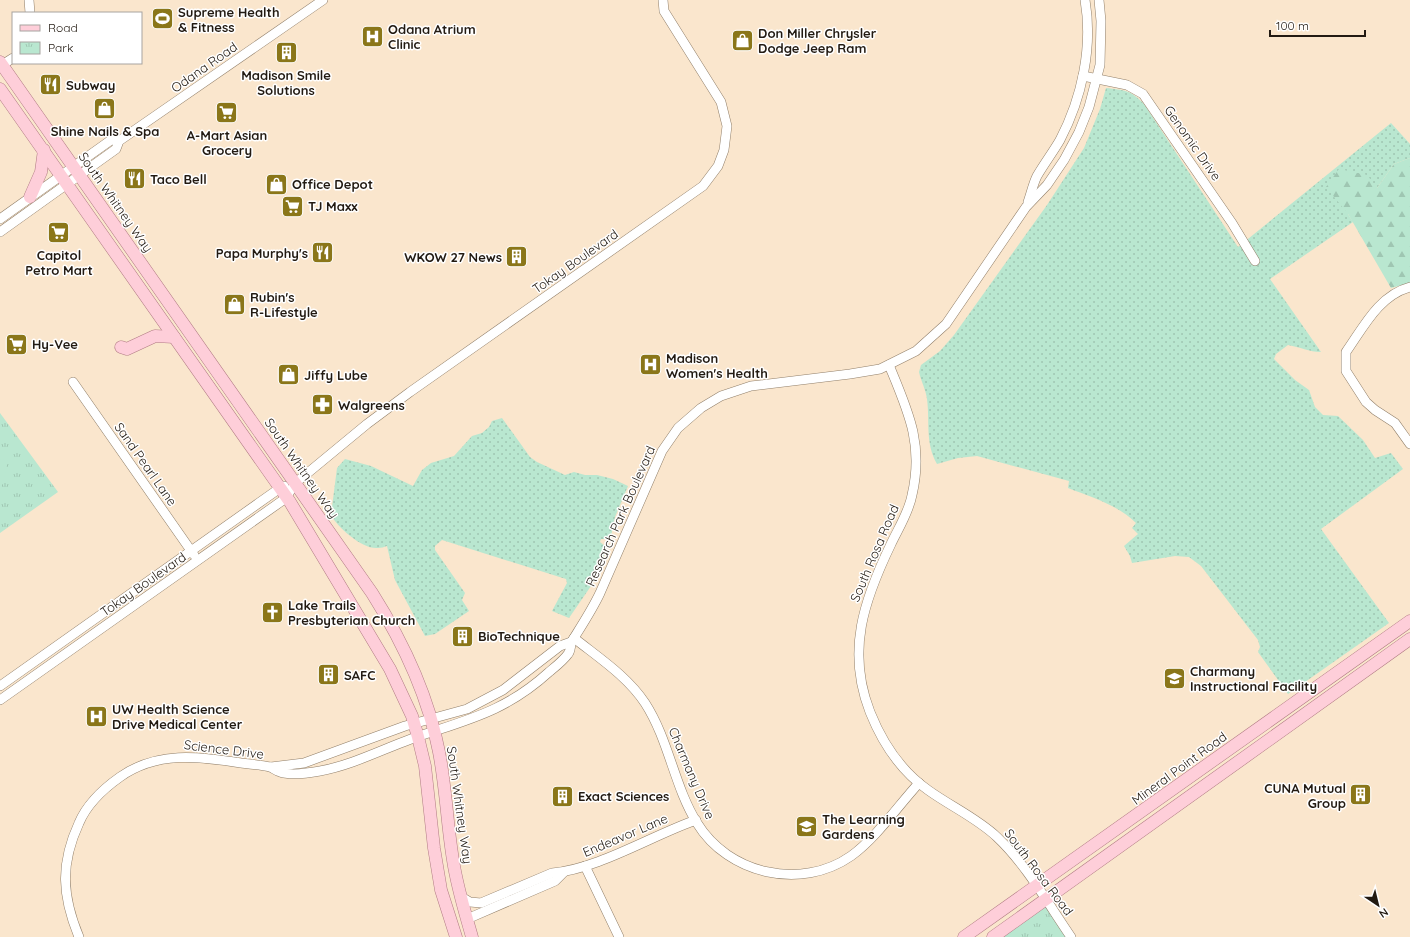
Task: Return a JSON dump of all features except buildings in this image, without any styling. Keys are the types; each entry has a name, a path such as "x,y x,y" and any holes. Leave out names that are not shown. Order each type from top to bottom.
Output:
{"main road":[{"name":"South Whitney Way","path":"1,64 190,332 388,618 414,669 434,732 442,771 453,861 460,896 472,937"},
{"path":"0,89 283,493 390,669 414,724 418,737 425,766 434,848 442,890 456,937"},
{"path":"30,197 41,172 44,150"},
{"path":"152,306 175,311"},
{"path":"161,319 190,332"},
{"path":"121,347 127,349 155,336 174,337"},
{"name":"Mineral Point Road","path":"964,937 1037,887 1410,621"},
{"path":"993,937 1410,639"},
{"path":"434,848 447,869 454,904 460,916 467,918"}],"street":[{"path":"29,0 30,12"},
{"name":"Odana Road","path":"0,232 77,171 111,140 119,141 323,0"},
{"name":"Tokay Boulevard","path":"0,700 198,561 367,424 410,392 703,186 717,169 724,150 727,126 721,102 664,11 663,0"},
{"name":"Research Park Boulevard","path":"1026,207 1037,178 1066,126 1076,102 1083,76 1087,43 1085,0"},
{"name":"Research Park Boulevard","path":"434,732 484,715 522,694 537,683 569,653 572,640 600,593 662,451 678,428 688,418 711,401 737,389 782,381 860,373 889,365 921,347 946,324 1026,207 1047,185 1072,147 1089,107 1097,79 1101,46 1099,0"},
{"path":"1,64 12,58"},
{"name":"Genomic Drive","path":"1083,76 1127,85 1143,94 1232,224 1255,261"},
{"name":"Odana Road","path":"0,219 30,197 64,180"},
{"path":"1410,287 1398,292 1381,303 1346,352 1346,371 1366,402 1375,410 1395,423 1410,444"},
{"name":"South Rosa Road","path":"889,365 909,411 914,430 916,450 915,475 912,496 877,573 865,605 859,636 860,669 865,699 880,734 895,757 919,783 977,821 997,837 1037,887 1071,937"},
{"name":"Sand Pearl Lane","path":"73,382 198,561"},
{"name":"Tokay Boulevard","path":"0,686 191,551 283,493"},
{"path":"430,720 466,709 503,690 560,646 572,640"},
{"name":"Charmany Drive","path":"572,640 622,676 645,703 658,727 696,820 704,833 719,849 742,863 776,874 811,873 831,867 858,850 919,783"},
{"name":"Science Drive","path":"79,937 70,916 66,895 66,863 69,847 82,815 97,796 128,771 150,762 173,757 204,757 271,767 304,763 414,724 430,720"},
{"name":"Science Drive","path":"271,767 281,773 320,771 339,767 434,732"},
{"name":"Endeavor Lane","path":"460,896 470,902 481,903 552,873 564,872 584,866 696,820"},
{"path":"584,866 619,937"},
{"name":"Endeavor Lane","path":"467,918 555,881 564,872"}],"green space":[{"path":"1106,88 1118,89 1131,93 1144,104 1238,247 1391,123 1410,144 1410,158 1394,164 1377,188 1348,214 1353,222 1270,279 1321,352 1288,345 1276,354 1274,359 1295,380 1309,390 1315,407 1323,415 1338,416 1363,440 1375,458 1391,453 1403,469 1321,529 1389,623 1288,694 1258,652 1260,647 1258,640 1201,566 1189,557 1175,556 1132,563 1124,546 1138,534 1132,528 1136,523 1121,511 1095,498 1068,488 1069,481 977,456 958,458 937,464 933,456 929,440 926,392 919,372 921,365 940,351 954,335 1047,205 1084,148 1100,109"},
{"path":"1410,158 1410,283 1391,288 1348,214 1326,187 1339,169 1367,175 1377,188 1394,164"},
{"path":"0,413 58,492 0,533"},
{"path":"502,418 530,457 537,462 565,475 574,472 585,475 597,475 613,479 628,486 615,517 611,536 606,539 601,539 600,542 605,546 606,551 591,586 569,618 552,611 567,583 566,579 442,540 435,546 435,550 465,593 462,600 469,611 435,634 425,636 395,580 387,546 372,548 358,542 339,526 331,515 337,468 345,459 371,466 413,486 422,470 431,463 454,456 472,436 482,433 489,427 492,421"},
{"path":"0,459 8,461 0,493"},
{"path":"1046,899 1071,937 993,937"}],"place":[{"name":"Supreme Health & Fitness","path":"162,19"},
{"name":"Odana Atrium Clinic","path":"372,36"},
{"name":"Don Miller Chrysler Dodge Jeep Ram","path":"743,40"},
{"name":"Madison Smile Solutions","path":"286,53"},
{"name":"Subway","path":"51,85"},
{"name":"Shine Nails & Spa","path":"105,109"},
{"name":"A-Mart Asian Grocery","path":"227,113"},
{"name":"Taco Bell","path":"135,179"},
{"name":"Office Depot","path":"276,184"},
{"name":"TJ Maxx","path":"292,206"},
{"name":"Capitol Petro Mart","path":"59,233"},
{"name":"Papa Murphy's","path":"323,253"},
{"name":"WKOW 27 News","path":"517,257"},
{"name":"Rubin's R-Lifestyle","path":"234,304"},
{"name":"Hy-Vee","path":"16,344"},
{"name":"Madison Women's Health","path":"651,365"},
{"name":"Jiffy Lube","path":"288,375"},
{"name":"Walgreens","path":"322,405"},
{"name":"Lake Trails Presbyterian Church","path":"273,612"},
{"name":"BioTechnique","path":"463,636"},
{"name":"SAFC","path":"329,675"},
{"name":"Charmany Instructional Facility","path":"1175,678"},
{"name":"UW Health Science Drive Medical Center","path":"96,716"},
{"name":"CUNA Mutual Group","path":"1361,795"},
{"name":"Exact Sciences","path":"563,796"},
{"name":"The Learning Gardens","path":"806,826"}]}
